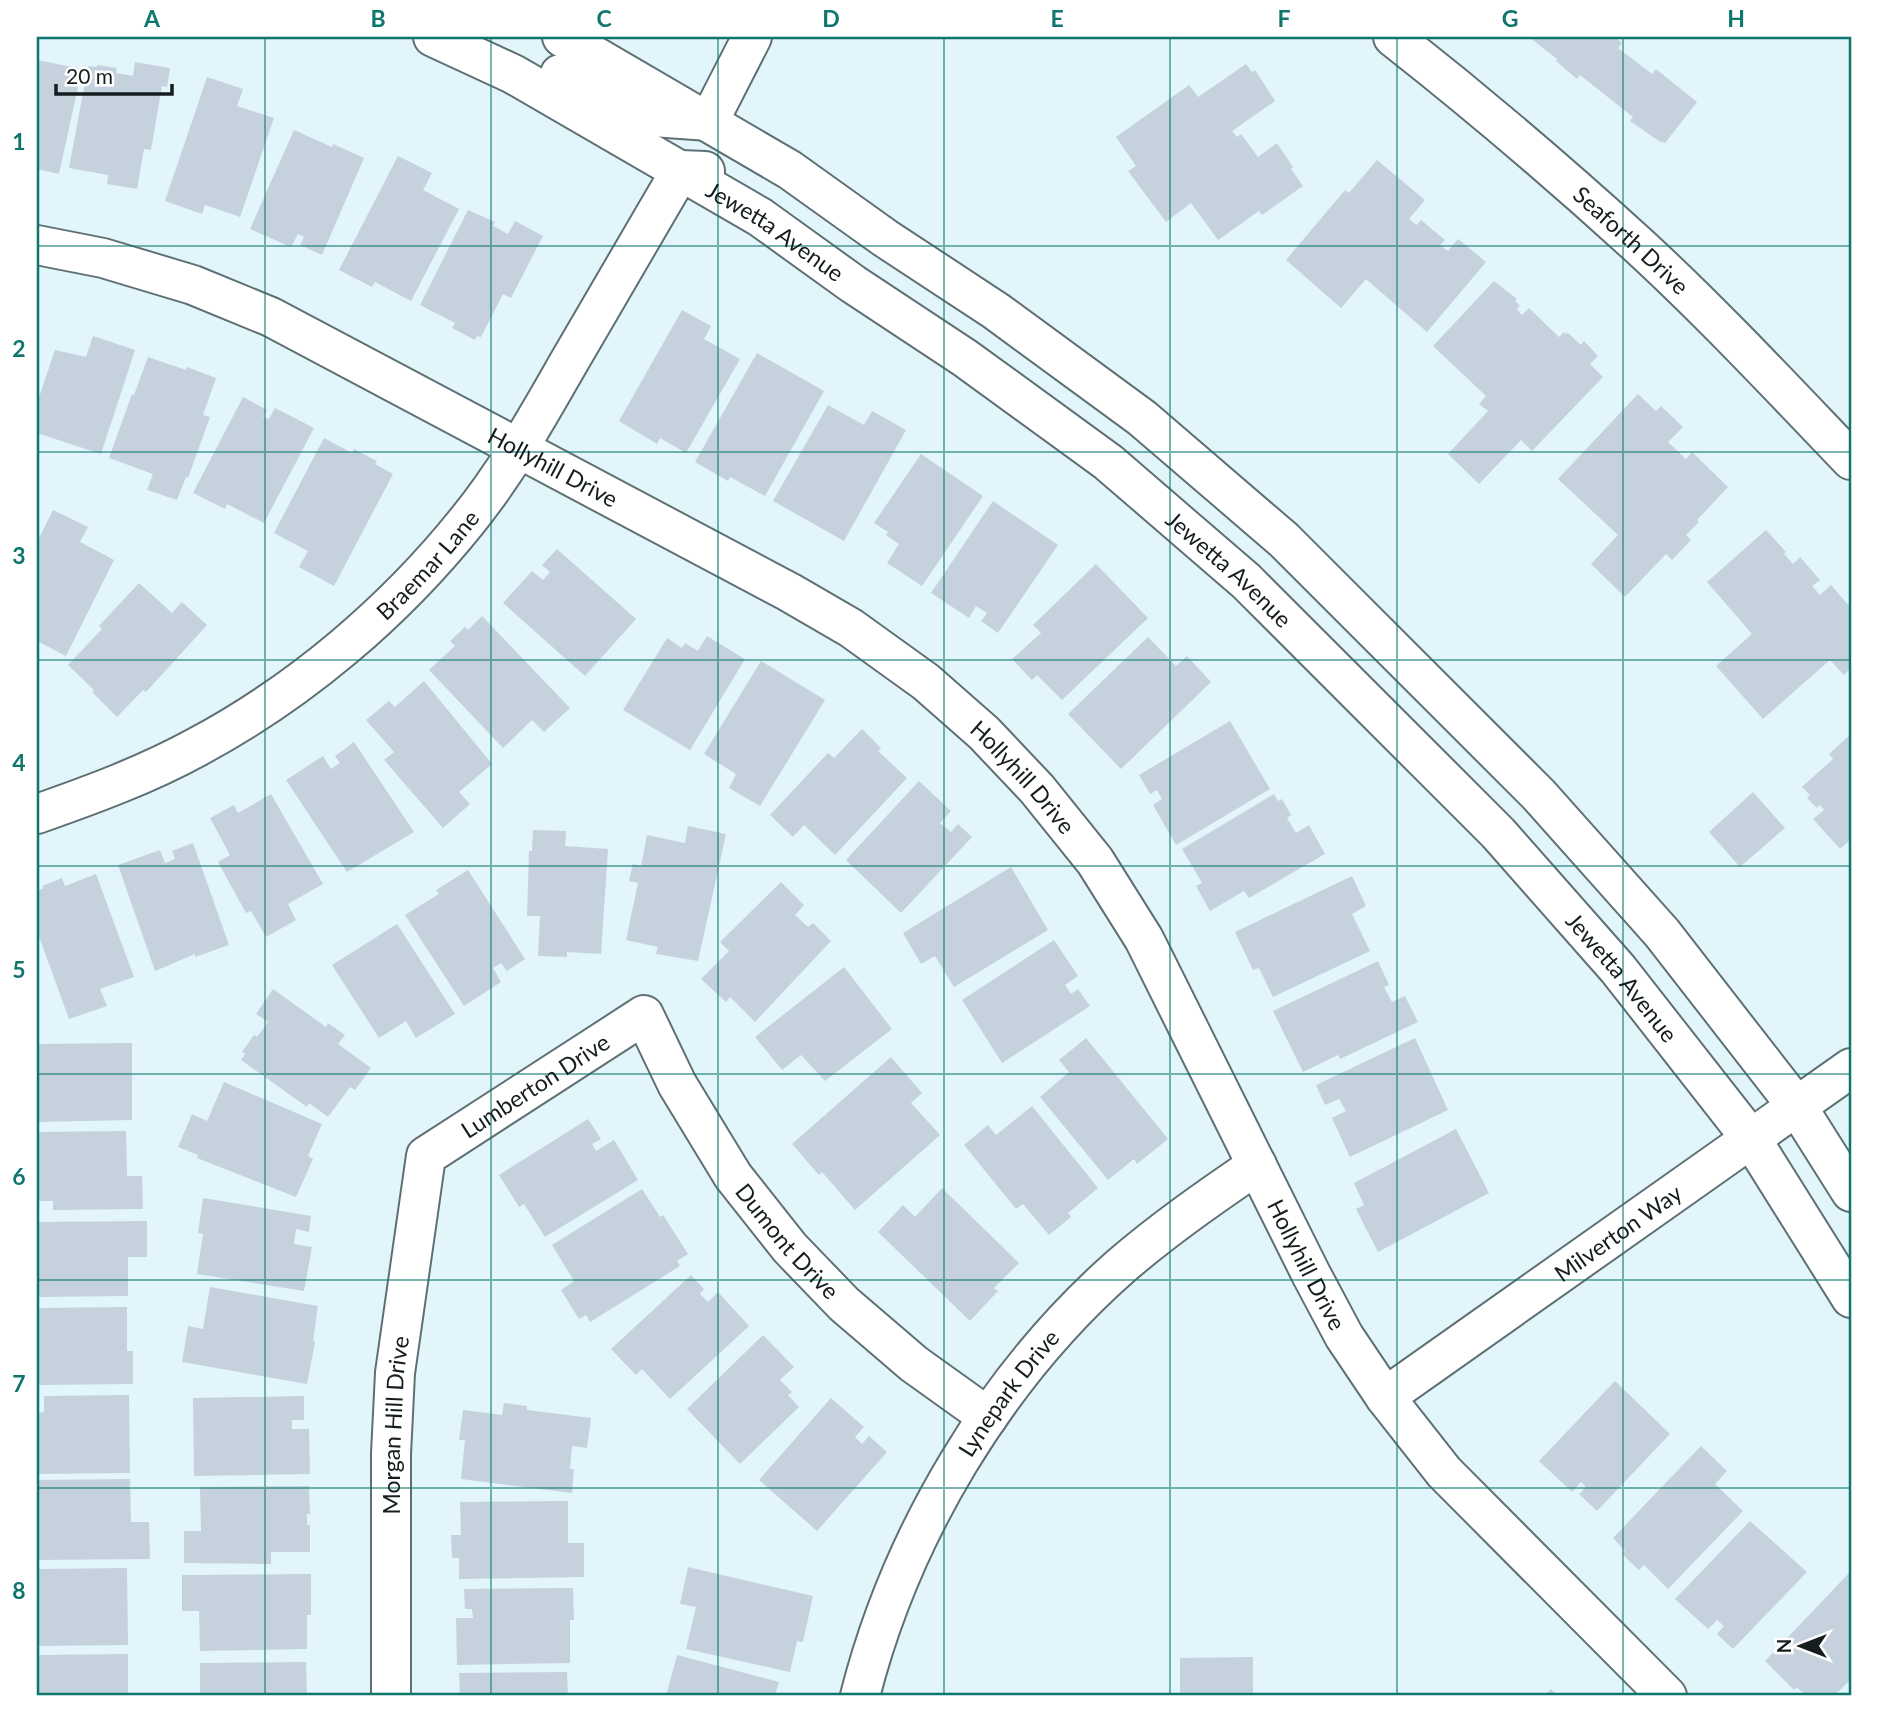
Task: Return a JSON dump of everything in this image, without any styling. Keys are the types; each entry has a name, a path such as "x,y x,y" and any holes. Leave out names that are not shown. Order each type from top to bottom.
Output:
{"street":[{"name":"Jewetta Avenue","path":"433,37 513,74 760,218 965,358 1108,462 1246,581 1498,833 1618,969 1752,1140 1851,1298"},
{"path":"485,37 653,117 709,121"},
{"path":"562,37 790,170 885,238 996,311 1142,418 1284,540 1538,794 1662,933 1798,1108 1851,1192"},
{"path":"709,121 752,37"},
{"name":"Seaforth Drive","path":"1393,37 1481,107 1638,245 1736,340 1851,460"},
{"path":"681,170 733,173 974,334 1073,367"},
{"name":"Braemar Lane","path":"37,814 114,786 198,747 277,699 350,643 405,590 467,521 519,448 681,170"},
{"name":"Hollyhill Drive","path":"37,245 103,258 192,285 271,317 851,628 926,682 984,733 1037,789 1102,872 1144,939 1344,1336 1385,1397 1444,1472 1667,1696"},
{"name":"Lumberton Drive","path":"426,1156 644,1015"},
{"name":"Dumont Drive","path":"644,1015 677,1084 733,1176 790,1248 844,1304 914,1364 988,1416"},
{"name":"Milverton Way","path":"1385,1397 1798,1108 1851,1068"},
{"name":"Morgan Hill Drive","path":"391,1696 391,1454 395,1373 426,1156"},
{"name":"Lynepark Drive","path":"860,1696 869,1660 901,1573 942,1491 988,1416 1054,1333 1119,1267 1184,1215 1257,1165"}],"building":[{"path":"1529,37 1615,37 1622,43 1618,48 1652,74 1656,69 1697,102 1665,143 1659,141 1630,121 1633,117 1580,75 1577,79"},
{"path":"37,60 82,69 59,174 37,169"},
{"path":"135,62 170,68 167,87 162,86 151,150 144,149 137,189 107,184 108,175 69,168 88,66 117,68 116,73 133,76"},
{"path":"1246,64 1252,72 1255,70 1275,101 1232,131 1237,137 1241,134 1258,157 1277,143 1303,186 1262,215 1259,211 1218,240 1191,203 1166,222 1128,171 1136,166 1116,137 1189,85 1198,97"},
{"path":"207,77 243,89 237,106 274,118 240,217 205,205 202,214 165,201"},
{"path":"294,130 364,158 322,255 300,245 304,237 298,234 291,247 250,229"},
{"path":"398,156 432,173 423,190 459,209 411,301 375,282 372,287 339,270"},
{"path":"1377,160 1425,200 1409,219 1417,225 1421,220 1445,240 1440,245 1448,251 1458,239 1486,262 1427,332 1366,279 1341,308 1286,260 1345,190 1349,193"},
{"path":"468,210 495,222 493,226 508,234 515,221 543,236 511,298 503,294 481,337 477,336 475,340 452,328 455,323 420,305"},
{"path":"1494,281 1517,299 1515,301 1520,306 1517,309 1522,315 1529,308 1559,337 1564,332 1581,345 1584,341 1598,356 1590,364 1603,377 1532,451 1521,440 1479,484 1448,454 1488,411 1479,404 1486,396 1433,346"},
{"path":"682,310 711,326 704,339 740,359 686,453 660,438 657,444 619,421"},
{"path":"93,336 135,350 101,454 37,433 37,403 55,350 86,357"},
{"path":"757,353 824,391 765,496 730,477 728,481 695,462"},
{"path":"148,357 216,378 203,415 210,417 177,500 147,490 153,474 109,458"},
{"path":"1638,394 1656,411 1661,406 1683,427 1668,442 1686,459 1692,452 1728,487 1686,535 1691,540 1672,560 1666,554 1625,597 1591,564 1618,535 1558,479"},
{"path":"243,397 267,410 263,417 269,419 275,408 314,428 264,523 227,504 225,509 193,493"},
{"path":"828,405 864,425 872,411 906,430 844,541 773,501"},
{"path":"324,438 352,453 354,449 377,461 375,464 393,474 334,586 299,567 308,551 274,533"},
{"path":"921,454 983,496 922,586 887,563 899,544 886,535 888,532 874,523"},
{"path":"993,501 1058,545 998,633 981,621 987,613 976,606 969,618 931,593"},
{"path":"53,510 88,527 80,542 114,560 66,656 37,641 37,542"},
{"path":"1766,530 1793,564 1800,557 1820,580 1812,586 1820,595 1831,585 1851,608 1851,668 1844,675 1830,660 1763,719 1716,666 1752,634 1707,582"},
{"path":"557,549 636,619 585,676 503,603 532,571 543,580 550,572 542,565"},
{"path":"1096,564 1148,618 1062,700 1037,675 1032,680 1012,659 1041,633 1033,625"},
{"path":"139,583 172,613 182,602 207,625 146,692 143,690 117,717 68,665 102,629 99,626"},
{"path":"482,616 570,708 544,732 532,720 503,748 429,670 455,646 450,641 465,627 468,630"},
{"path":"707,636 745,659 690,750 623,710 667,638 682,648 685,643 698,651"},
{"path":"1148,637 1176,666 1187,656 1211,682 1121,769 1068,714"},
{"path":"761,661 825,700 760,806 729,788 736,774 704,754"},
{"path":"424,681 492,764 459,792 470,804 443,828 384,760 394,752 366,720 389,701 395,707"},
{"path":"1230,721 1270,789 1176,845 1153,805 1162,799 1157,790 1150,794 1139,775"},
{"path":"862,729 881,748 878,751 907,778 835,855 804,825 793,837 770,815 828,753 834,758"},
{"path":"1851,734 1851,839 1840,849 1813,819 1824,810 1820,805 1817,808 1807,798 1810,795 1802,787 1833,759 1829,754"},
{"path":"354,742 414,832 347,872 286,780 323,756 331,769 340,763 335,756"},
{"path":"919,781 951,811 940,823 951,832 958,824 972,837 901,913 846,860"},
{"path":"1753,792 1785,828 1740,867 1709,832"},
{"path":"271,794 323,884 288,904 296,920 266,937 251,911 246,913 218,862 230,855 210,818 234,805 238,813"},
{"path":"1274,794 1278,801 1282,799 1291,815 1287,818 1296,833 1309,825 1325,854 1249,898 1244,891 1210,911 1196,886 1202,883 1182,849"},
{"path":"688,826 726,834 698,961 656,954 658,947 626,940 638,883 629,881 633,864 641,866 647,835 685,843"},
{"path":"533,830 566,831 565,846 608,849 601,954 567,952 567,957 538,956 540,916 527,916 529,851 532,851"},
{"path":"193,843 229,945 195,957 195,954 155,971 118,865 160,850 165,863 175,859 172,851"},
{"path":"1011,867 1048,930 954,987 935,956 921,964 903,933"},
{"path":"468,870 525,959 507,971 501,963 493,968 501,982 464,1006 405,915 439,894 436,890"},
{"path":"96,874 134,977 100,989 107,1006 69,1019 37,931 37,891 44,888 42,886 62,878 65,886"},
{"path":"1352,876 1366,906 1352,914 1370,951 1273,997 1259,968 1253,970 1235,932"},
{"path":"781,882 804,905 795,915 808,927 813,923 831,941 755,1022 730,997 726,1002 701,979 729,951 720,942"},
{"path":"397,924 455,1014 416,1038 406,1021 379,1038 332,965"},
{"path":"1054,940 1078,976 1065,985 1071,994 1078,989 1090,1006 1002,1063 962,1000"},
{"path":"1378,961 1389,985 1384,987 1392,1002 1405,996 1418,1022 1340,1059 1338,1055 1303,1072 1273,1011"},
{"path":"844,967 892,1029 825,1081 801,1055 782,1070 755,1037"},
{"path":"273,989 326,1027 328,1023 345,1035 338,1044 371,1068 355,1090 350,1087 328,1117 309,1103 307,1107 241,1060 245,1054 242,1052 254,1035 257,1037 268,1022 256,1014"},
{"path":"1086,1038 1168,1139 1137,1164 1134,1159 1108,1180 1040,1097 1069,1072 1059,1060"},
{"path":"1415,1038 1448,1110 1350,1157 1332,1118 1346,1111 1339,1099 1325,1105 1316,1085"},
{"path":"132,1043 132,1120 37,1122 37,1044"},
{"path":"891,1057 922,1093 911,1103 940,1135 855,1210 822,1172 819,1175 792,1144"},
{"path":"224,1082 322,1124 308,1156 313,1159 296,1197 197,1158 198,1155 178,1147 192,1114 207,1121"},
{"path":"1032,1106 1098,1188 1068,1213 1071,1217 1049,1235 1023,1204 1016,1209 964,1145 988,1125 996,1135"},
{"path":"588,1119 601,1139 592,1144 596,1151 614,1140 638,1180 545,1237 524,1204 519,1207 499,1175"},
{"path":"1456,1129 1489,1193 1378,1252 1356,1209 1364,1205 1354,1183"},
{"path":"126,1131 127,1176 142,1176 143,1209 53,1210 53,1201 37,1201 37,1132"},
{"path":"942,1188 1019,1263 994,1288 998,1291 970,1321 878,1232 903,1205 915,1217"},
{"path":"642,1189 660,1217 663,1215 688,1254 677,1261 680,1266 590,1322 586,1315 579,1319 561,1290 574,1281 552,1245"},
{"path":"203,1198 311,1216 309,1232 296,1229 294,1244 312,1247 304,1291 197,1274 203,1234 198,1233"},
{"path":"147,1221 147,1257 128,1257 128,1296 37,1297 37,1222"},
{"path":"691,1275 704,1289 700,1294 708,1302 718,1292 749,1326 670,1399 642,1369 636,1375 611,1349"},
{"path":"210,1287 318,1306 307,1384 182,1362 188,1326 203,1329"},
{"path":"127,1307 127,1351 133,1351 133,1384 37,1385 37,1308"},
{"path":"763,1335 794,1367 780,1380 792,1392 788,1395 799,1407 740,1464 687,1409"},
{"path":"1615,1381 1670,1434 1597,1511 1579,1494 1586,1487 1581,1482 1572,1492 1539,1461"},
{"path":"129,1395 130,1473 37,1474 37,1413 44,1412 44,1396"},
{"path":"304,1396 304,1420 292,1420 292,1429 309,1429 310,1474 194,1476 193,1398"},
{"path":"831,1398 864,1427 855,1437 862,1444 869,1436 887,1452 817,1531 759,1480"},
{"path":"504,1403 527,1406 527,1410 591,1418 587,1448 572,1446 572,1493 461,1479 465,1440 459,1440 463,1410 502,1415"},
{"path":"1701,1446 1727,1471 1715,1484 1743,1511 1668,1589 1644,1565 1639,1570 1622,1554 1625,1551 1613,1538"},
{"path":"130,1479 131,1522 149,1522 150,1559 37,1560 37,1480"},
{"path":"309,1486 310,1514 307,1514 307,1525 310,1525 310,1552 271,1552 271,1564 184,1563 184,1531 201,1531 200,1487"},
{"path":"568,1501 568,1543 584,1543 584,1577 459,1579 459,1558 452,1558 451,1535 461,1535 460,1502"},
{"path":"1750,1521 1807,1572 1733,1649 1717,1634 1724,1626 1717,1620 1708,1629 1675,1599"},
{"path":"688,1567 813,1596 803,1642 797,1641 790,1672 686,1649 696,1607 680,1604"},
{"path":"127,1568 128,1645 37,1646 37,1569"},
{"path":"1851,1571 1851,1679 1834,1696 1806,1696 1797,1687 1794,1690 1765,1661"},
{"path":"311,1574 311,1615 307,1615 307,1649 200,1651 199,1611 182,1611 182,1575"},
{"path":"573,1588 574,1620 570,1620 570,1663 457,1665 456,1618 473,1618 472,1609 465,1609 464,1589"},
{"path":"128,1654 128,1696 37,1696 37,1655"},
{"path":"677,1655 779,1682 775,1696 666,1696"},
{"path":"1253,1657 1253,1696 1180,1696 1180,1658"},
{"path":"306,1662 307,1696 200,1696 200,1663"},
{"path":"567,1672 568,1696 460,1696 459,1673"},
{"path":"1551,1689 1558,1696 1544,1696"}]}
